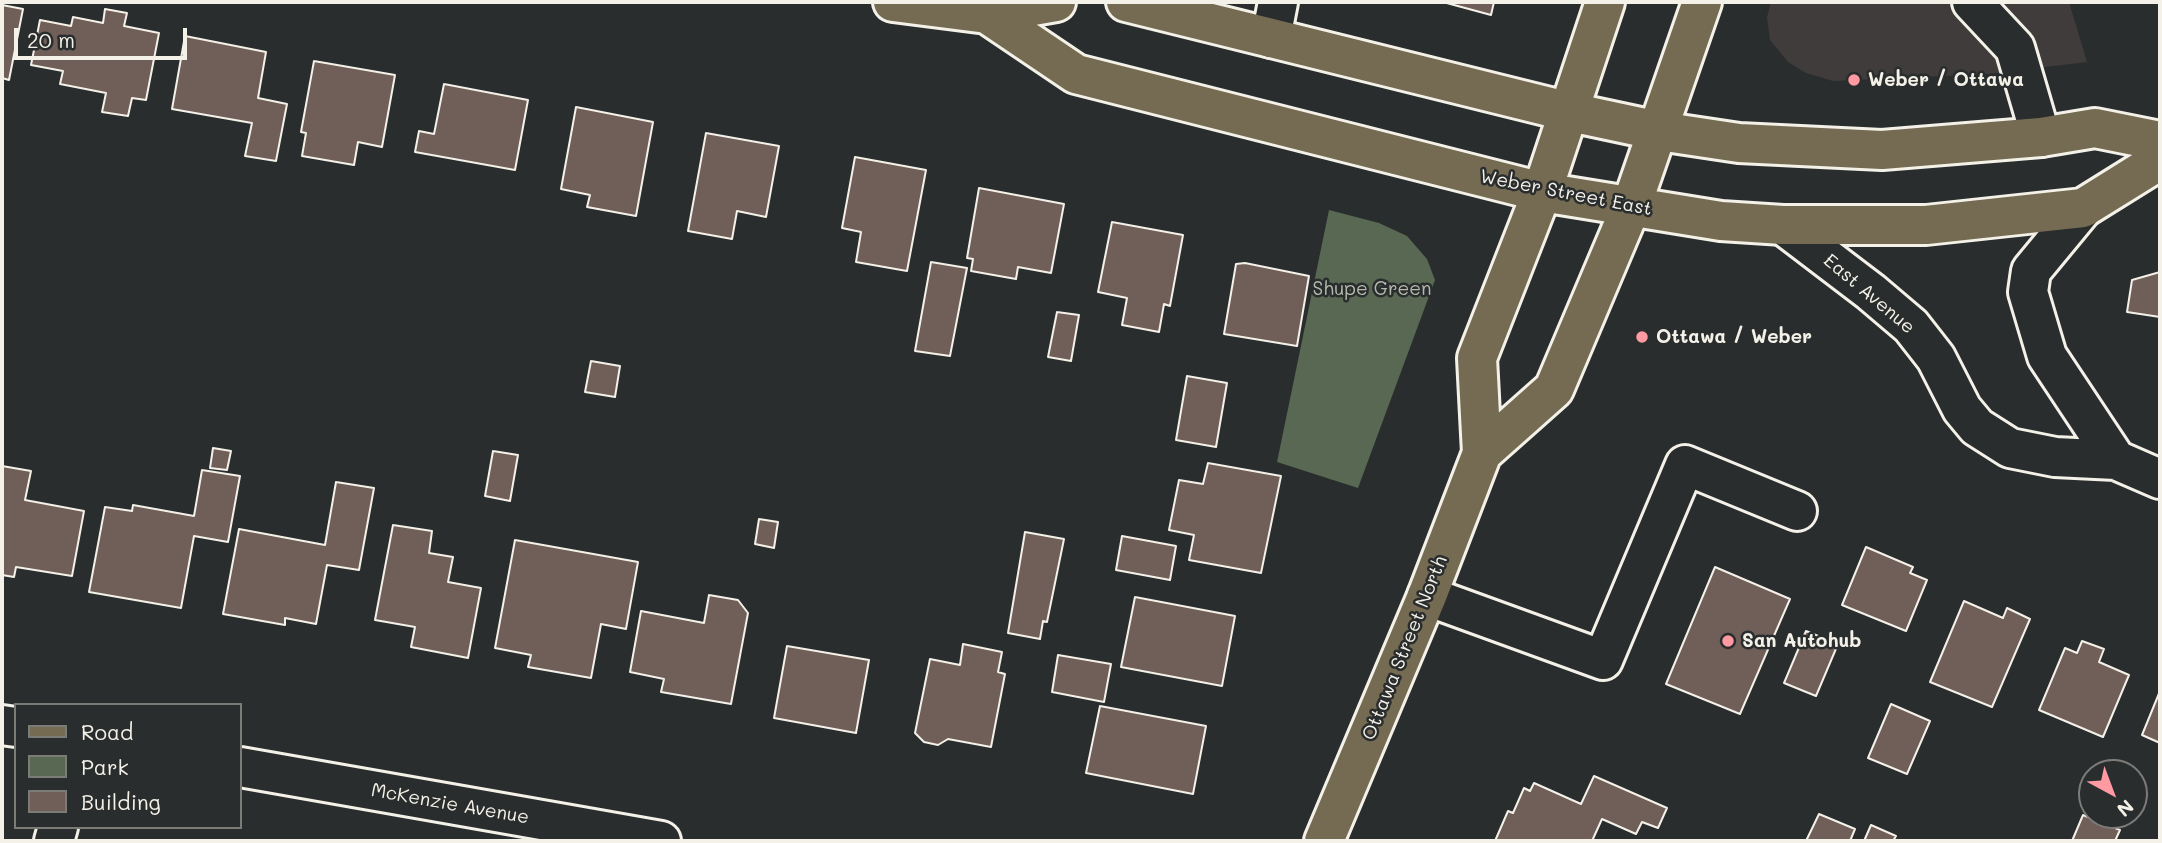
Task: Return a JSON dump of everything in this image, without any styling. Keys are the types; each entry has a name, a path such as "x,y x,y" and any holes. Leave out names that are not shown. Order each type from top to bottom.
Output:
{"main road":[{"name":"Weber Street East","path":"893,2 987,14 1056,2"},
{"path":"1126,2 1274,20 1570,112 1659,131 1739,143 1882,150 2041,137 2095,128 2160,141"},
{"name":"Ottawa Street North","path":"1324,841 1427,596 1482,453 1477,358 1542,192 1605,2"},
{"name":"Ottawa Street North","path":"1482,453 1554,389 1631,207 1702,2"},
{"name":"Weber Street East","path":"987,14 1076,74 1542,192 1721,221 1783,225 1926,225 2083,208 2160,160"}],"street":[{"path":"1972,2 2015,48 2041,137"},
{"path":"2083,208 2031,271 2028,292 2047,356 2116,460"},
{"name":"East Avenue","path":"1783,225 1911,326 1936,358 1962,409 1977,427 2010,448 2056,457 2116,460 2160,479"},
{"path":"1427,596 1603,660 1685,465 1797,512"},
{"name":"McKenzie Avenue","path":"242,767 661,841"}],"shaded area":[{"path":"1771,2 2069,2 2087,62 1989,74 1833,81 1806,73 1788,62 1770,40 1767,17"}],"green space":[{"name":"Shupe Green","path":"1329,210 1379,223 1407,236 1427,259 1435,280 1358,488 1277,462"}],"building":[{"path":"1443,2 1494,2 1491,15"},
{"path":"2,5 23,9 9,80 2,78"},
{"path":"105,9 127,13 124,26 159,33 146,100 132,98 128,116 102,112 106,93 60,84 63,71 31,65 40,20 71,26 73,17 103,23"},
{"path":"185,36 266,52 258,98 287,104 276,161 245,156 252,123 172,109"},
{"path":"314,61 395,75 382,147 358,142 354,165 302,156 306,133 301,132"},
{"path":"444,84 528,100 515,170 415,152 419,131 434,134"},
{"path":"576,107 653,122 636,216 587,207 590,195 561,189"},
{"path":"706,133 779,146 766,217 737,211 732,239 688,231"},
{"path":"855,157 926,170 907,271 856,262 861,232 842,228"},
{"path":"979,188 1064,204 1051,273 1018,267 1016,279 971,271 973,259 967,258"},
{"path":"1112,222 1183,235 1170,306 1164,304 1159,332 1122,325 1127,298 1098,292"},
{"path":"931,262 967,268 950,356 915,351"},
{"path":"1245,263 1309,276 1297,346 1224,334 1236,264"},
{"path":"2160,272 2160,317 2127,312 2132,280"},
{"path":"1057,312 1079,315 1071,361 1048,357"},
{"path":"591,361 620,366 615,397 585,392"},
{"path":"1187,376 1227,383 1216,447 1176,440"},
{"path":"213,448 231,451 227,470 210,468"},
{"path":"493,451 518,455 510,501 485,496"},
{"path":"1208,463 1281,476 1261,573 1189,560 1194,535 1169,530 1179,480 1203,484"},
{"path":"2,466 31,471 25,500 84,511 72,576 16,567 14,577 2,575"},
{"path":"202,470 240,476 228,542 194,536 181,608 89,592 105,507 132,511 133,505 194,516"},
{"path":"336,482 374,488 359,570 327,565 316,624 285,618 285,625 223,614 239,529 325,545"},
{"path":"759,519 778,522 774,548 755,544"},
{"path":"393,525 432,531 429,553 453,557 448,582 481,588 468,658 411,647 415,627 375,620"},
{"path":"1025,532 1064,539 1047,622 1043,621 1040,639 1008,633"},
{"path":"1122,536 1176,546 1170,580 1116,570"},
{"path":"515,540 638,562 626,629 601,624 591,678 528,667 531,655 495,648"},
{"path":"1866,547 1913,567 1910,573 1927,580 1906,631 1842,605"},
{"name":"San Autohub","path":"1715,567 1790,599 1740,714 1666,684"},
{"path":"709,595 738,600 748,613 731,704 661,692 664,679 630,672 641,611 704,623"},
{"path":"1135,597 1235,616 1222,686 1121,667"},
{"path":"1964,601 2003,618 2007,608 2030,619 1992,707 1930,682"},
{"path":"1806,631 1838,644 1816,696 1784,683"},
{"path":"2082,641 2104,649 2099,662 2129,675 2103,737 2039,710 2065,648 2077,653"},
{"path":"963,644 1002,652 998,672 1005,674 991,747 948,739 938,745 924,742 915,733 930,659 960,665"},
{"path":"787,646 869,660 856,733 774,718"},
{"path":"1058,655 1111,664 1104,702 1052,692"},
{"path":"2160,691 2160,743 2142,735"},
{"path":"1891,704 1930,721 1907,774 1868,758"},
{"path":"1100,706 1206,726 1193,794 1086,773"},
{"path":"1594,776 1667,808 1658,828 1642,822 1636,834 1602,819 1592,841 1495,841 1508,811 1513,813 1524,788 1530,791 1534,783 1581,804"},
{"path":"1819,814 1855,829 1850,841 1806,841"},
{"path":"1871,825 1896,836 1893,841 1864,841"},
{"path":"2078,827 2078,829 2120,830 2115,841 2072,841"}],"place":[{"name":"Weber / Ottawa","path":"1854,80"},
{"name":"Ottawa / Weber","path":"1642,337"},
{"name":"San Autohub","path":"1728,641"}]}
